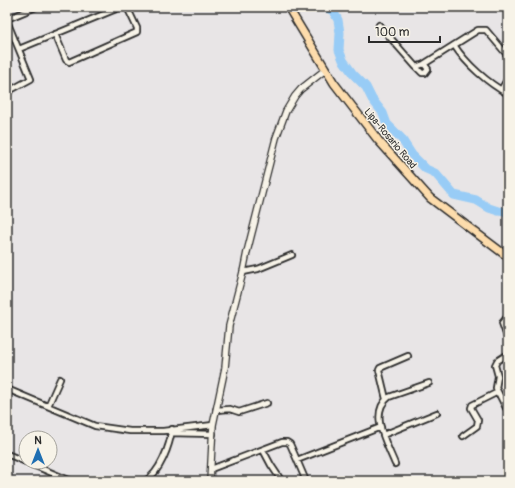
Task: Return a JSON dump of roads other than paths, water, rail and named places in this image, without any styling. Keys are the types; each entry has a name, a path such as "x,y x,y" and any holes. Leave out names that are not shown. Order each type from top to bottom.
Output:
{"main road":[{"name":"Lipa-Rosario Road","path":"288,7 334,83 378,140 415,183 430,198 508,257"}],"street":[{"path":"7,92 31,80 7,20 36,7"},
{"path":"19,49 121,7"},
{"path":"55,34 66,60 69,62 136,32 137,28 127,7"},
{"path":"379,24 422,73 425,73 428,69 424,64"},
{"path":"416,67 424,64 478,30 486,30 508,56"},
{"path":"454,45 462,57 500,90 508,94"},
{"path":"210,481 213,425 225,368 229,326 276,138 290,103 301,89 325,70"},
{"path":"500,90 508,78"},
{"path":"243,272 258,269 292,254"},
{"path":"508,316 502,324 508,340"},
{"path":"506,408 496,388 498,376 496,363 508,354"},
{"path":"386,399 379,370 380,368 408,356"},
{"path":"48,406 60,379"},
{"path":"394,464 383,435 379,409 388,397 429,383"},
{"path":"7,389 95,426 130,431 172,431 213,434"},
{"path":"463,436 477,428 478,420 471,408 472,405 498,392"},
{"path":"216,410 230,409 239,412 267,403"},
{"path":"383,435 437,412"},
{"path":"172,431 213,425"},
{"path":"297,460 381,427"},
{"path":"148,480 156,473 168,447 172,431"},
{"path":"211,469 282,442 287,442 290,444 306,481"},
{"path":"263,450 279,477"},
{"path":"7,454 18,459"},
{"path":"45,470 71,481"}],"waterway":[{"path":"326,7 333,11 338,20 340,33 339,50 343,60 353,74 366,87 372,99 383,113 387,124 401,138 412,155 426,169 435,173 454,195 476,200 489,208 498,211 508,212"}]}
